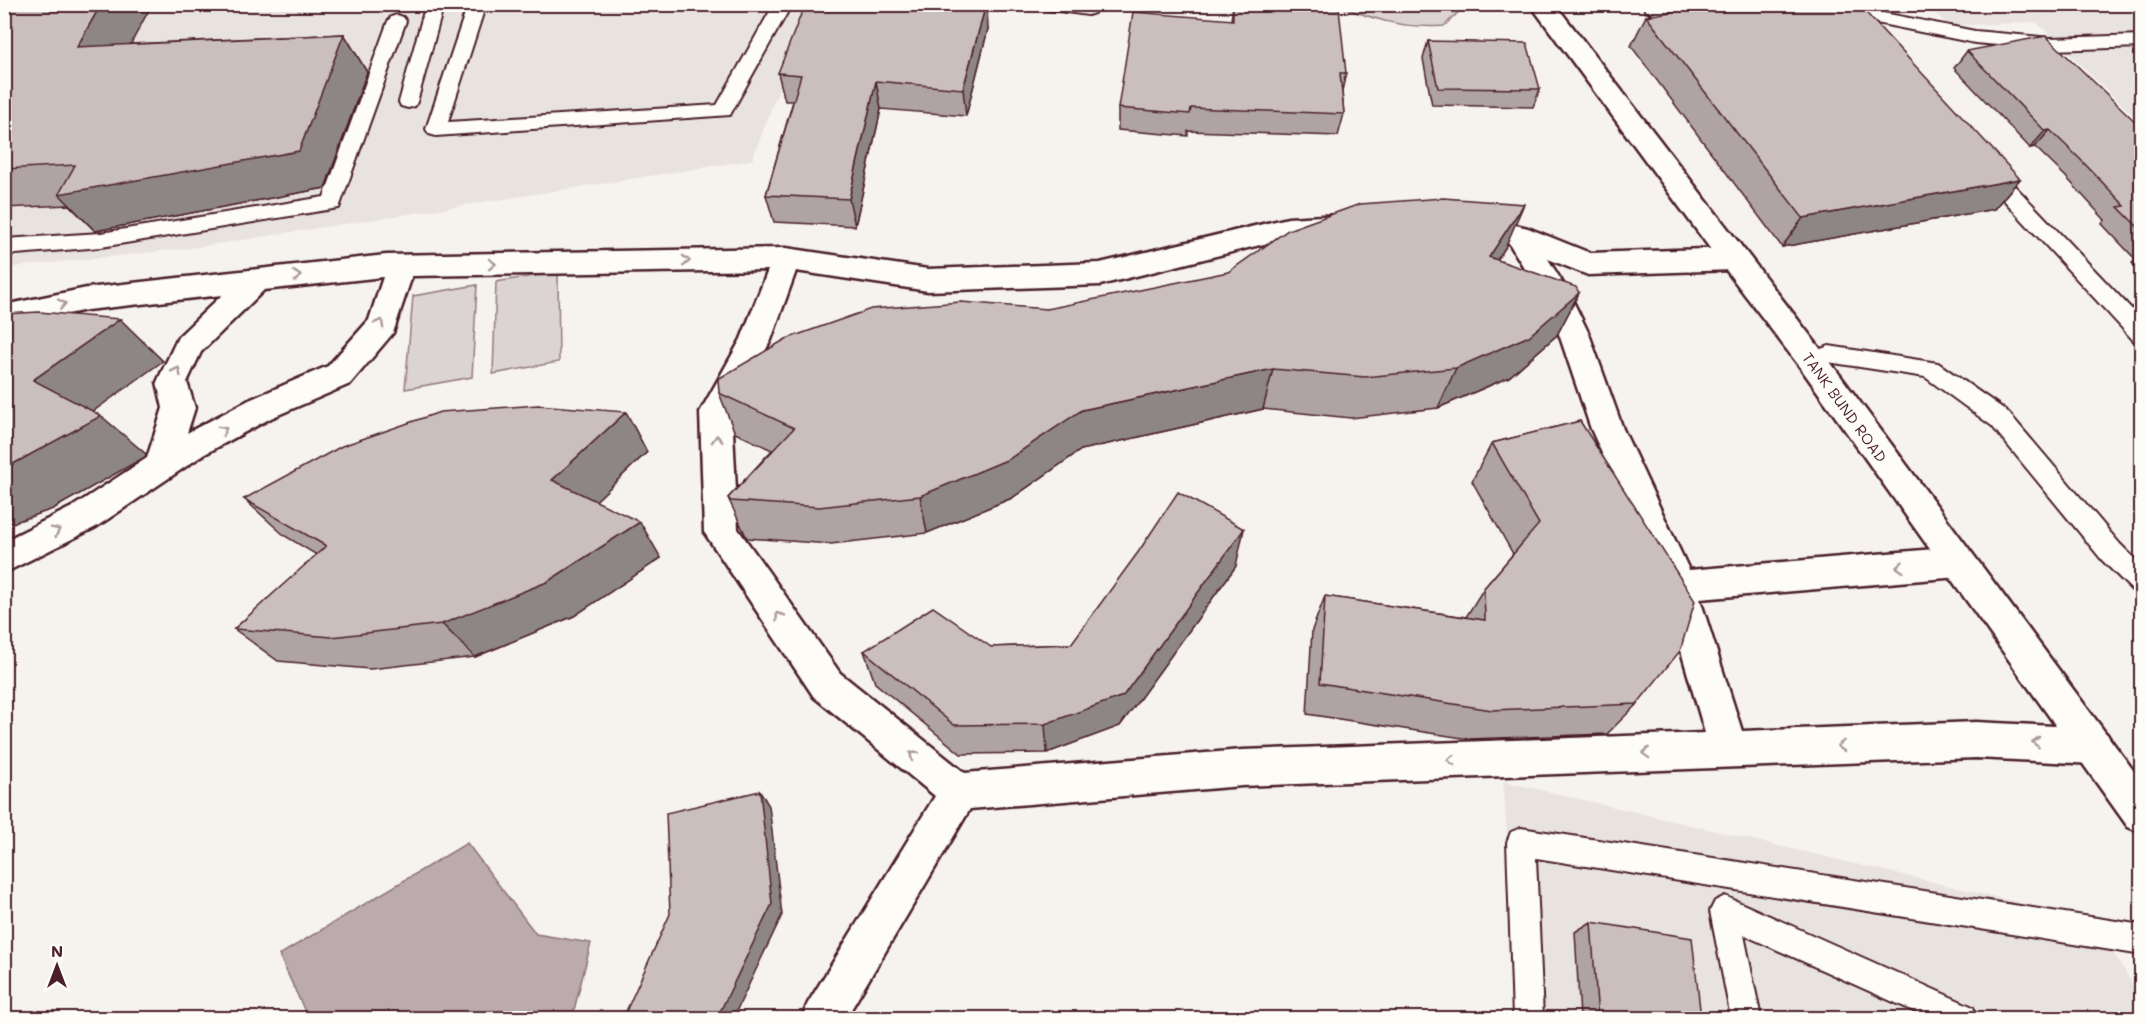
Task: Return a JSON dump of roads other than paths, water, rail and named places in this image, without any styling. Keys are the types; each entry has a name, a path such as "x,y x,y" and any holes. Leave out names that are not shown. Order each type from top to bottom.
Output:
{"street":[{"name":"TANK BUND ROAD","path":"1542,4 1811,359 2142,814"},
{"name":"TANK BUND ROAD","path":"1558,4 1749,255 1829,355 2142,777"},
{"path":"1655,6 1744,10 1766,4"},
{"path":"1441,219 1518,235 1588,264 1733,258"},
{"path":"4,316 87,299 401,266 786,259 928,280 1100,274 1288,228 1370,223"},
{"path":"1518,235 1558,301 1574,334 1607,429 1678,586 1729,750"},
{"path":"786,259 756,340 716,412 721,532 827,684 959,792 1242,768 1977,740 2094,746"},
{"path":"4,558 84,517 192,446 260,410 339,375 382,325 401,266"},
{"path":"161,466 179,408 172,382 189,345 255,281"},
{"path":"1678,586 1958,562"},
{"path":"823,1018 959,792"}],"lane":[{"path":"408,102 435,4"},
{"path":"477,4 436,129 723,111 783,4"},
{"path":"1044,4 1088,9"},
{"path":"1835,7 1862,36"},
{"path":"1835,7 1975,37 2051,44 2142,41"},
{"path":"4,247 101,240 332,203 397,21"},
{"path":"1974,155 2142,335"},
{"path":"1829,355 1930,369 2000,419 2111,552 2142,583"},
{"path":"1528,1018 1521,842 2142,940"},
{"path":"1746,1018 1725,911 1962,1018"}]}
